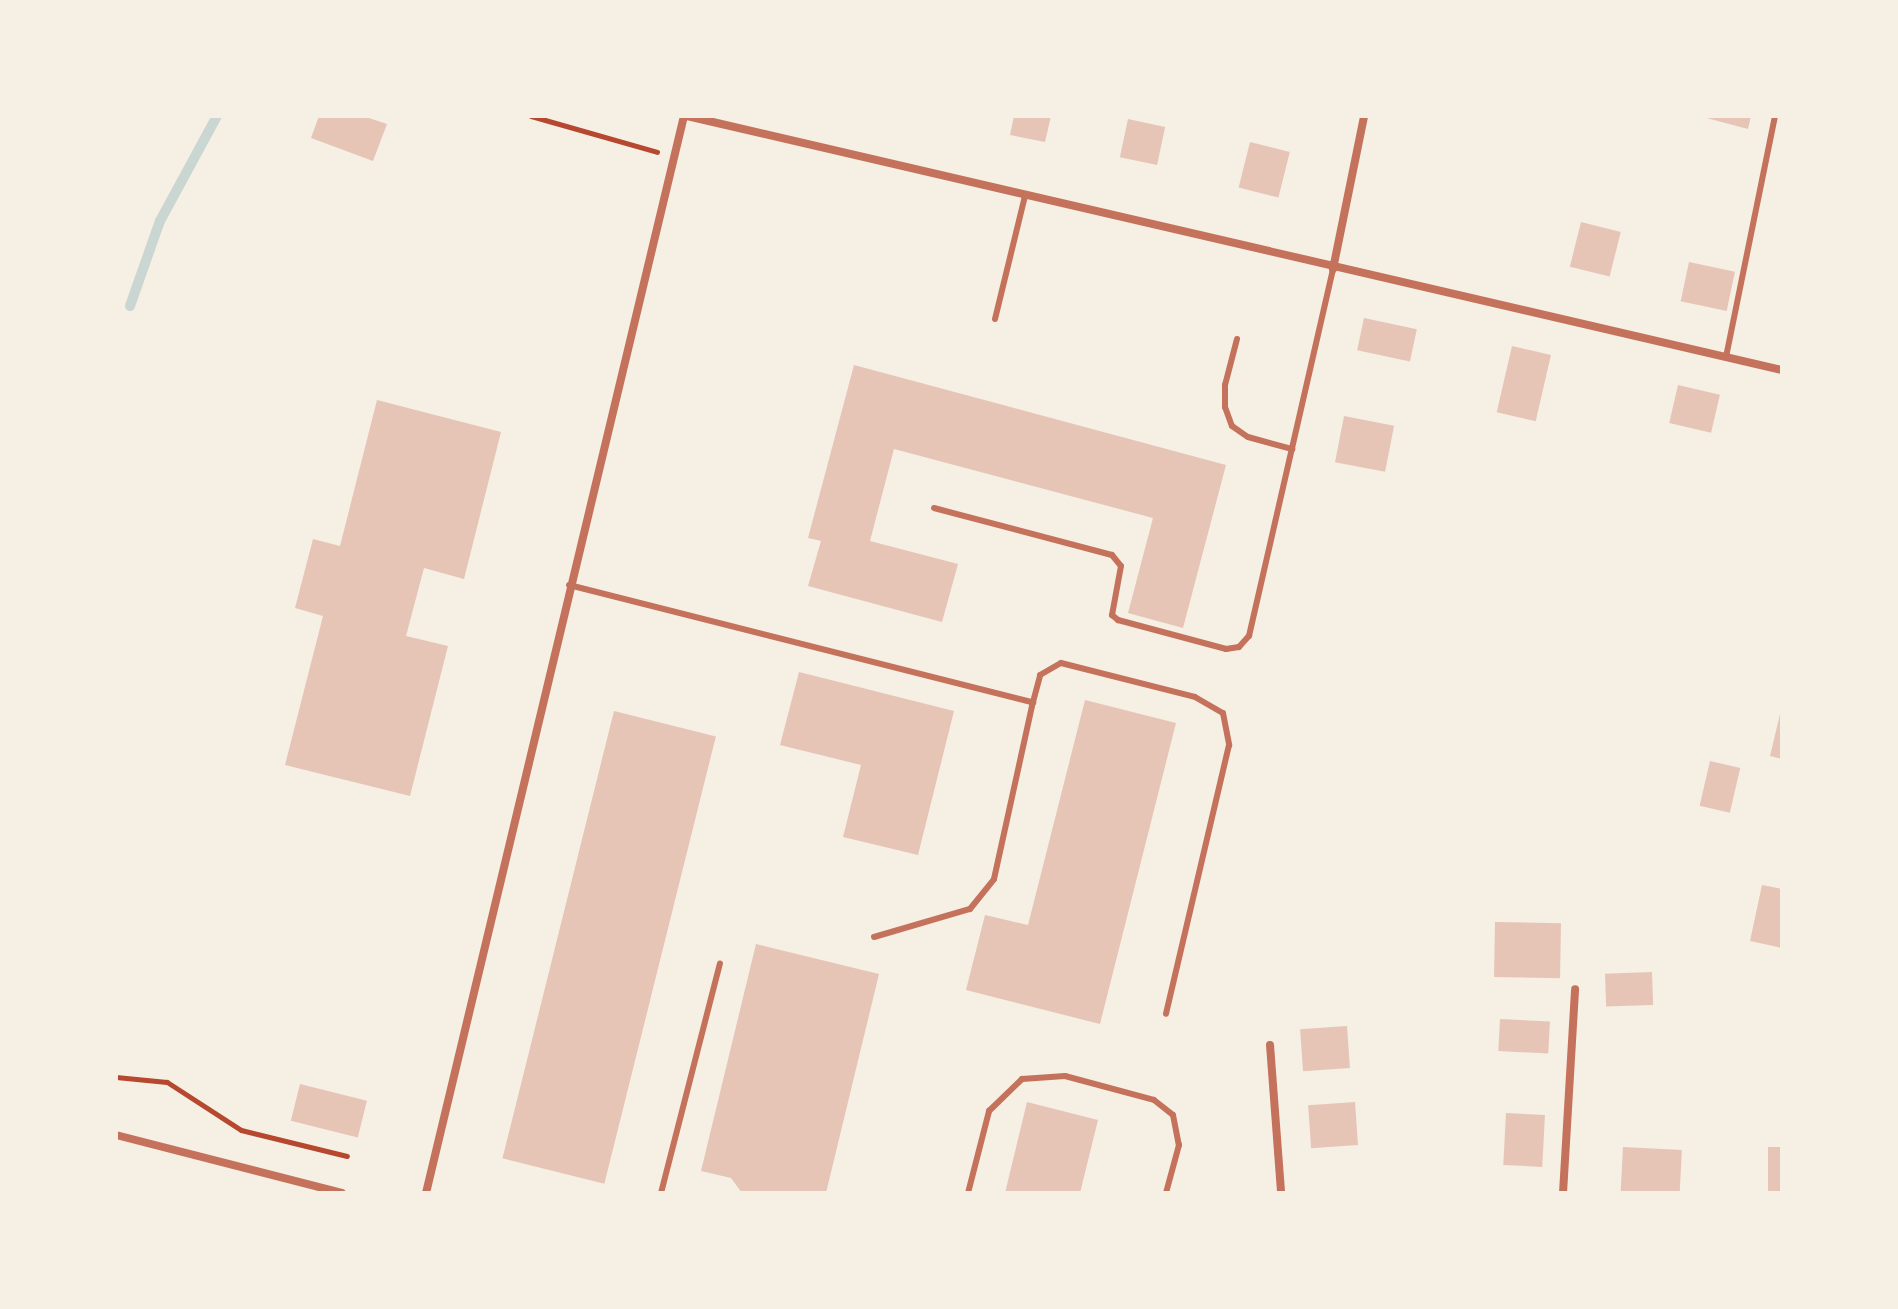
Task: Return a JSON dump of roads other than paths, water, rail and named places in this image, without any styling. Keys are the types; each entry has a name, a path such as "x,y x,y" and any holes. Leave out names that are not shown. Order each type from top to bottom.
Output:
{"street":[{"path":"426,1193 569,585 685,116 1333,269 1782,370"},
{"path":"1333,269 1364,116"},
{"path":"1563,1193 1575,989"},
{"path":"1270,1045 1281,1193"},
{"path":"116,1135 342,1193"}],"lane":[{"path":"1726,357 1775,116"},
{"path":"995,319 1025,196"},
{"path":"934,508 1112,555 1121,566 1112,615 1118,620 1226,649 1239,647 1249,636 1333,269"},
{"path":"1237,339 1225,385 1232,426 1248,437 1292,449"},
{"path":"569,585 1033,702"},
{"path":"874,937 970,909 994,879 1040,675 1061,663 1195,697 1223,713 1229,745 1166,1014"},
{"path":"661,1193 720,963"},
{"path":"968,1193 989,1111 1022,1079 1065,1076 1154,1100 1173,1115 1179,1145 1166,1193"}],"waterway":[{"path":"130,306 160,221 217,116"}]}
